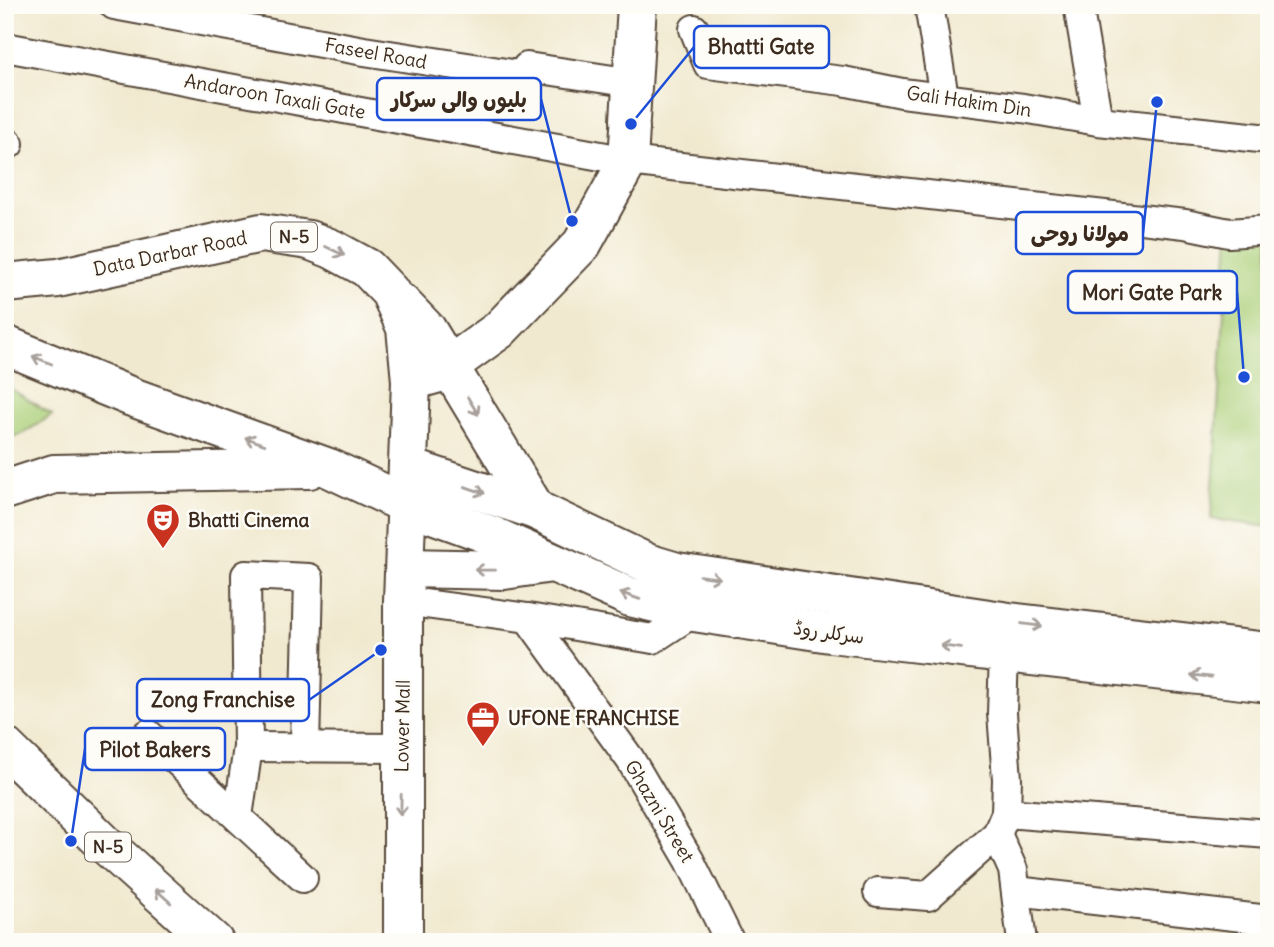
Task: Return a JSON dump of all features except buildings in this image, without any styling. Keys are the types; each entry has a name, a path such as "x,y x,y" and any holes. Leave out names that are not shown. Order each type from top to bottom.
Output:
{"main road":[{"path":"411,381 432,377 450,366 516,315 582,244 630,123 638,5"},
{"name":"Data Darbar Road","path":"5,283 58,278 261,233 309,240 332,249 367,268 390,292 406,328 411,381 409,486"},
{"path":"390,292 427,330 536,510"},
{"path":"5,345 132,397 329,468 409,486"},
{"path":"5,490 54,474 214,473 329,468"},
{"name":"سرکلر روڈ","path":"409,486 536,510 647,564 677,572 1009,622 1269,652"},
{"name":"سرکلر روڈ","path":"409,486 493,536 552,563 630,597 694,612 1004,654 1269,683"},
{"name":"Lower Mall","path":"403,942 404,585 409,486"},
{"path":"404,585 552,563"},
{"name":"N-5","path":"5,747 106,845 214,942"}],"street":[{"name":"Faseel Road","path":"114,5 445,65 525,76 527,67 630,123"},
{"path":"929,5 944,97"},
{"path":"1079,5 1098,121"},
{"name":"Gali Hakim Din","path":"694,29 708,64 1098,121 1269,139"},
{"name":"Andaroon Taxali Gate","path":"5,47 630,123"},
{"path":"630,123 1229,233 1269,230"},
{"path":"238,817 248,747 246,575 309,578 305,748"},
{"path":"404,585 528,618 653,639 694,612"},
{"name":"Ghazni Street","path":"528,618 630,759 690,861 730,942"},
{"path":"1004,654 1002,713 1007,779 1001,823 1013,870 1022,942"},
{"path":"148,734 303,878"},
{"path":"248,747 402,748"},
{"path":"878,892 928,896 1001,823 1269,834"},
{"path":"1016,891 1269,920"}],"green space":[{"path":"1229,233 1269,235 1269,527 1211,519"},
{"path":"5,385 52,415 22,434 5,439"}],"place":[{"name":"مولانا روحی","path":"1157,102"},
{"name":"Bhatti Gate","path":"631,124"},
{"name":"بلیوں والی سرکار","path":"572,221"},
{"name":"Mori Gate Park","path":"1244,377"},
{"name":"Bhatti Cinema","path":"163,550"},
{"name":"Zong Franchise","path":"381,650"},
{"name":"UFONE FRANCHISE","path":"483,748"},
{"name":"Pilot Bakers","path":"71,841"}]}
